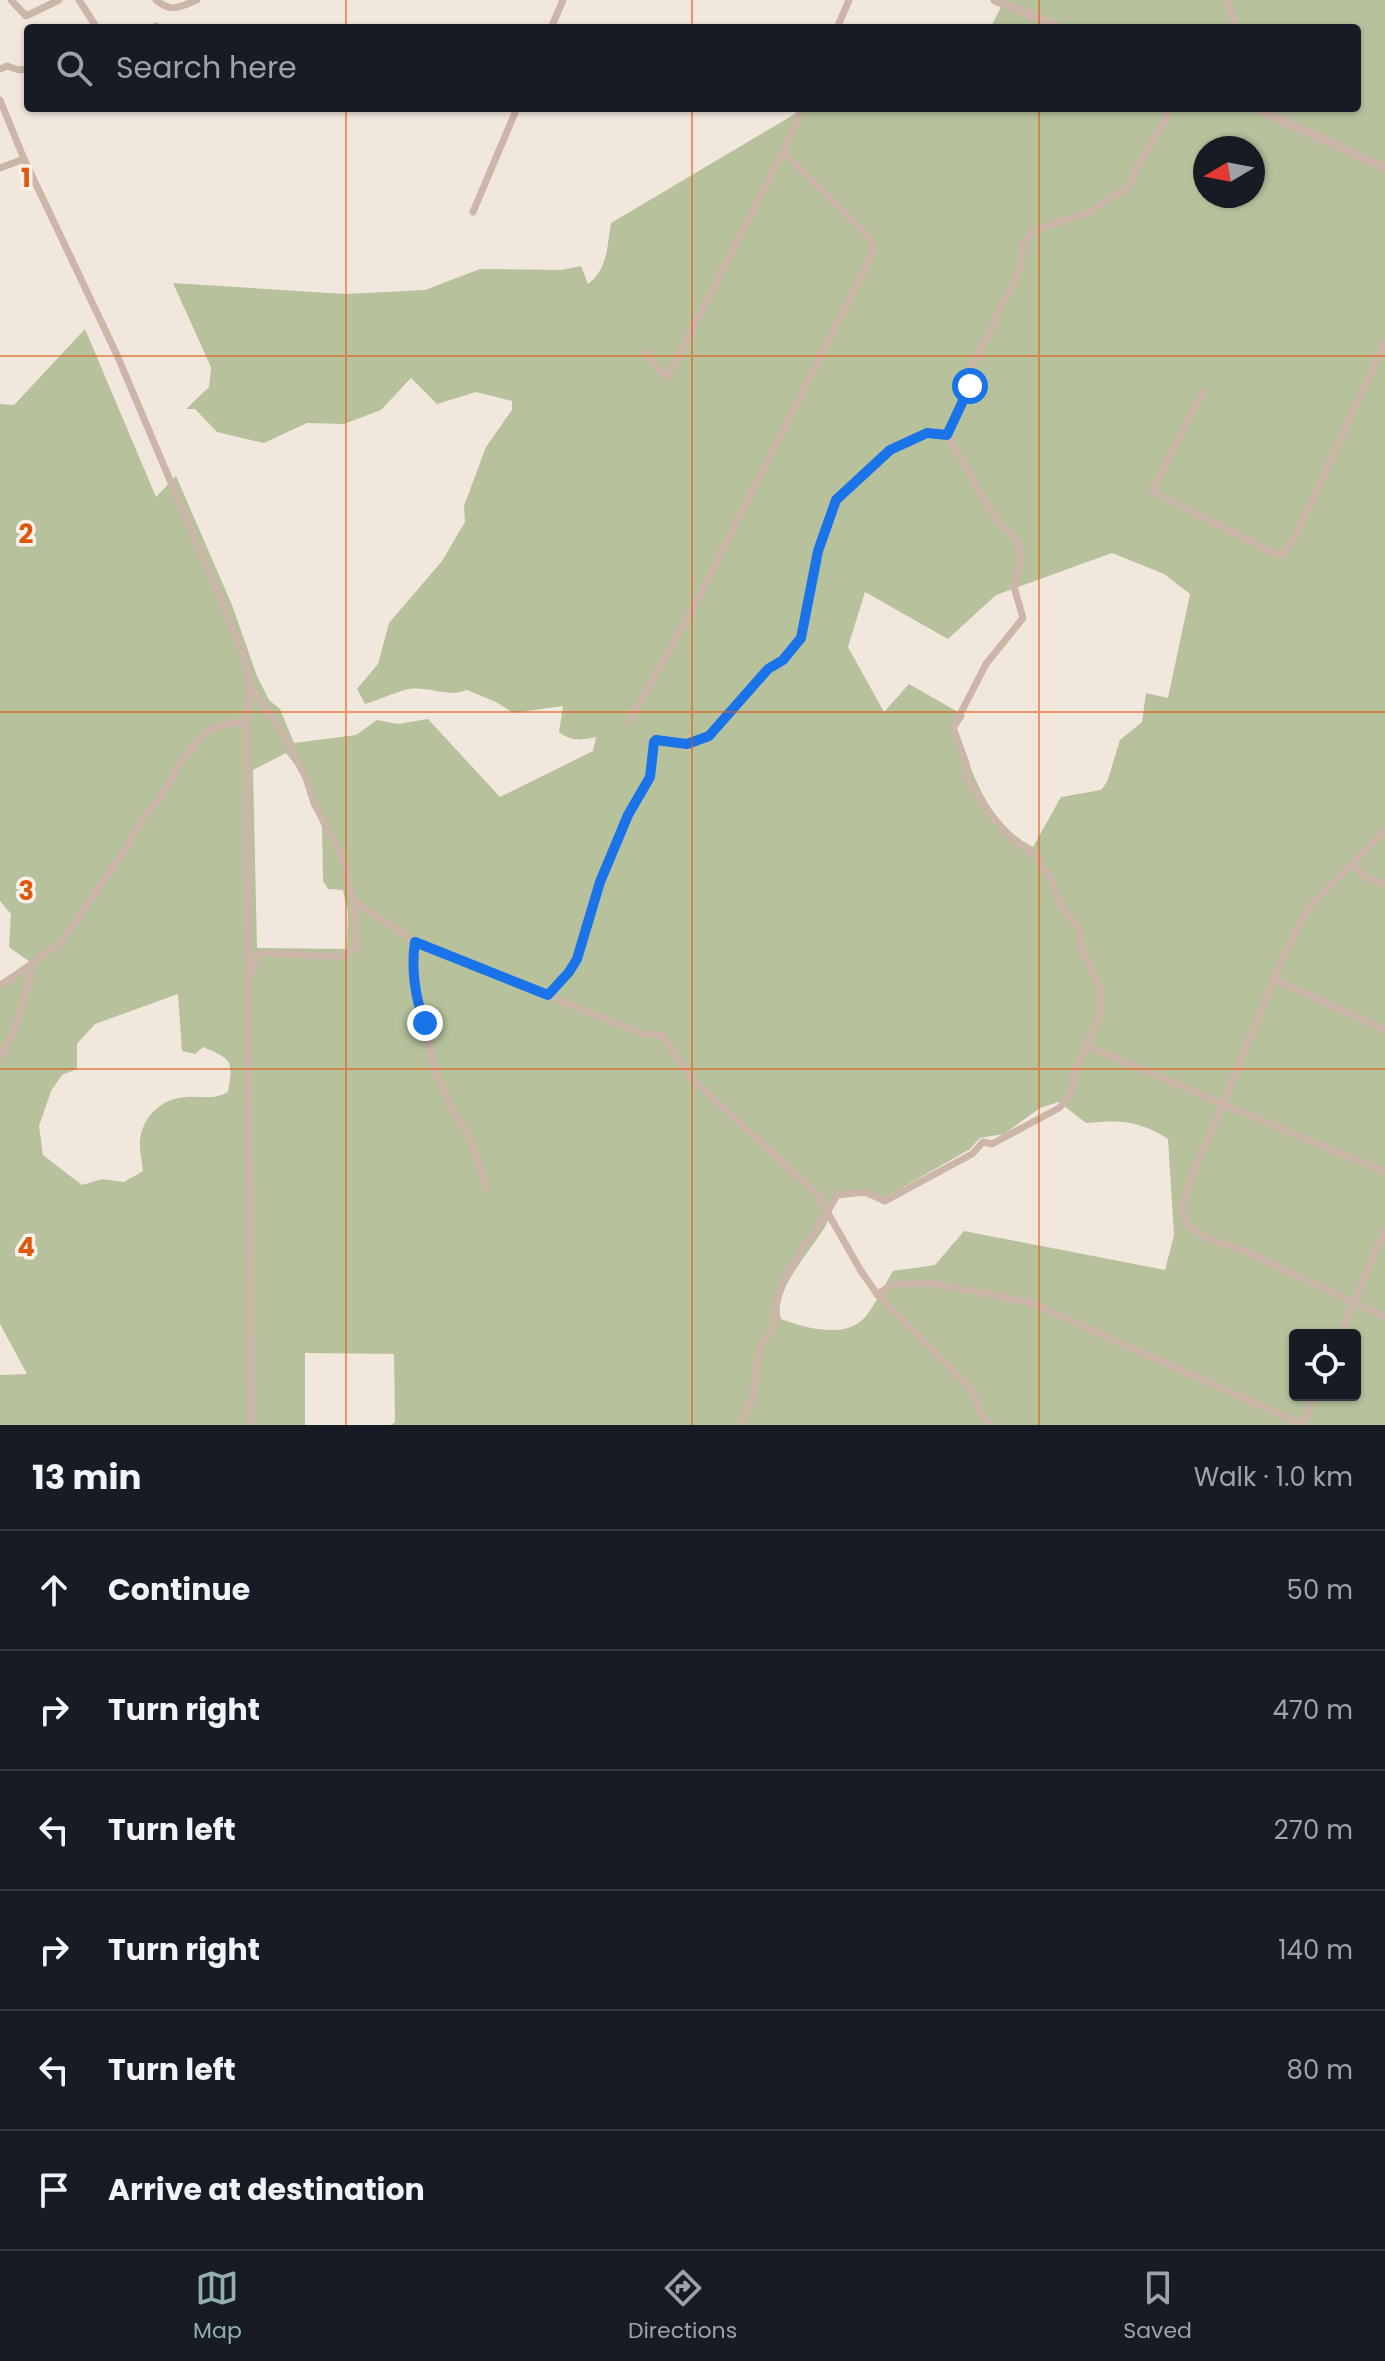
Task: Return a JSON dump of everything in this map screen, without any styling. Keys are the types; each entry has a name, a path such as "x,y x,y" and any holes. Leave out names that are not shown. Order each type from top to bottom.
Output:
{"street":[{"path":"11,0 26,16 59,0"},
{"path":"79,0 94,24"},
{"path":"156,0 164,7 175,9 197,0"},
{"path":"553,24 563,0"},
{"path":"839,24 849,0"},
{"path":"995,0 1052,24"},
{"path":"1226,0 1235,24"},
{"path":"0,69 7,66 24,69"},
{"path":"0,100 24,159 117,355 244,655 250,687 246,721 251,1425"},
{"path":"473,212 515,112"},
{"path":"645,353 667,380 800,112"},
{"path":"947,435 970,386 971,366 1013,286 1021,264 1023,244 1033,231 1087,213 1128,187 1170,112"},
{"path":"1265,112 1385,168"},
{"path":"629,722 695,604 874,251 870,238 783,152"},
{"path":"0,168 24,159"},
{"path":"1203,391 1152,491 1276,554 1283,554 1297,533 1385,342"},
{"path":"548,995 577,959 600,882 628,815 650,777 654,742 687,744 709,736 768,669 783,660 801,638 818,551 836,500 890,450 927,433 947,435"},
{"path":"740,1425 753,1396 759,1348 775,1324 773,1310 781,1284 837,1195 865,1192 885,1201 972,1154 983,1142 992,1144 1059,1108 1071,1095 1076,1068 1099,1017 1101,990 1081,948 1080,929 1062,908 1050,877 1035,855 1012,839 989,813 966,777 966,763 953,728 986,664 1023,618 1014,587 1021,557 1017,540 996,519 947,435"},
{"path":"248,995 252,966 262,953 343,957 356,948 354,901 342,856 280,728 250,687"},
{"path":"0,986 62,942 129,843 136,825 208,731 227,723 246,721"},
{"path":"1385,830 1310,906 1274,979 1195,1167 1181,1208 1187,1225 1202,1236 1247,1252 1385,1317"},
{"path":"1352,865 1369,879 1385,884"},
{"path":"354,901 415,942 643,1034 662,1035 690,1077 807,1184 829,1212 877,1294 971,1389 980,1412 990,1425"},
{"path":"415,942 413,957 418,1007 425,1023 434,1068 452,1109 470,1139 487,1188"},
{"path":"0,1057 17,1024 33,965"},
{"path":"1274,979 1385,1030"},
{"path":"1085,1045 1385,1172"},
{"path":"1342,1329 1385,1230"},
{"path":"877,1294 892,1285 929,1283 1029,1302 1303,1425 1313,1401"}],"green space":[{"path":"1005,0 1385,0 1385,1425 391,1425 395,1422 394,1354 305,1353 305,1425 0,1425 0,1375 27,1374 0,1324 0,981 30,962 9,947 11,914 0,901 0,404 14,405 85,329 156,497 176,476 232,605 257,676 269,700 280,709 294,743 356,735 377,720 398,724 428,719 500,797 593,751 596,737 577,739 559,732 563,706 513,713 467,690 452,693 417,689 404,690 365,704 357,689 378,664 389,623 442,561 465,522 464,506 486,447 512,410 512,401 476,392 437,404 411,378 381,410 344,424 307,423 264,443 217,432 195,409 186,409 209,387 211,367 173,283 345,294 425,290 480,269 561,270 581,266 588,284 603,264 611,223 798,112 1361,112 1361,24 992,24","holes":["1112,553 1164,574 1190,594 1168,698 1146,693 1142,722 1120,740 1107,782 1101,790 1061,797 1033,847 1004,825 983,795 957,728 965,716 909,684 884,712 848,647 865,592 948,639 996,595","286,753 306,778 322,827 323,881 328,889 343,890 348,912 347,949 257,948 253,770","178,994 182,1051 195,1054 203,1047 229,1062 228,1092 213,1097 177,1098 155,1110 145,1123 140,1140 143,1171 124,1182 102,1179 82,1185 43,1155 39,1126 51,1091 62,1075 77,1069 77,1044 95,1024","1059,1102 1086,1123 1128,1123 1147,1128 1168,1139 1174,1235 1165,1270 964,1231 935,1265 893,1271 870,1311 848,1328 825,1330 781,1319 782,1296 795,1270 826,1225 835,1195 886,1197 970,1149 980,1138 1004,1134 1040,1108"]}],"route":[{"path":"425,1023 418,1007 413,957 415,942 548,995 569,972 577,959 600,882 628,815 650,777 654,742 687,744 709,736 748,689 768,669 783,660 801,638 818,551 836,500 890,450 927,433 947,435 970,386"}]}
